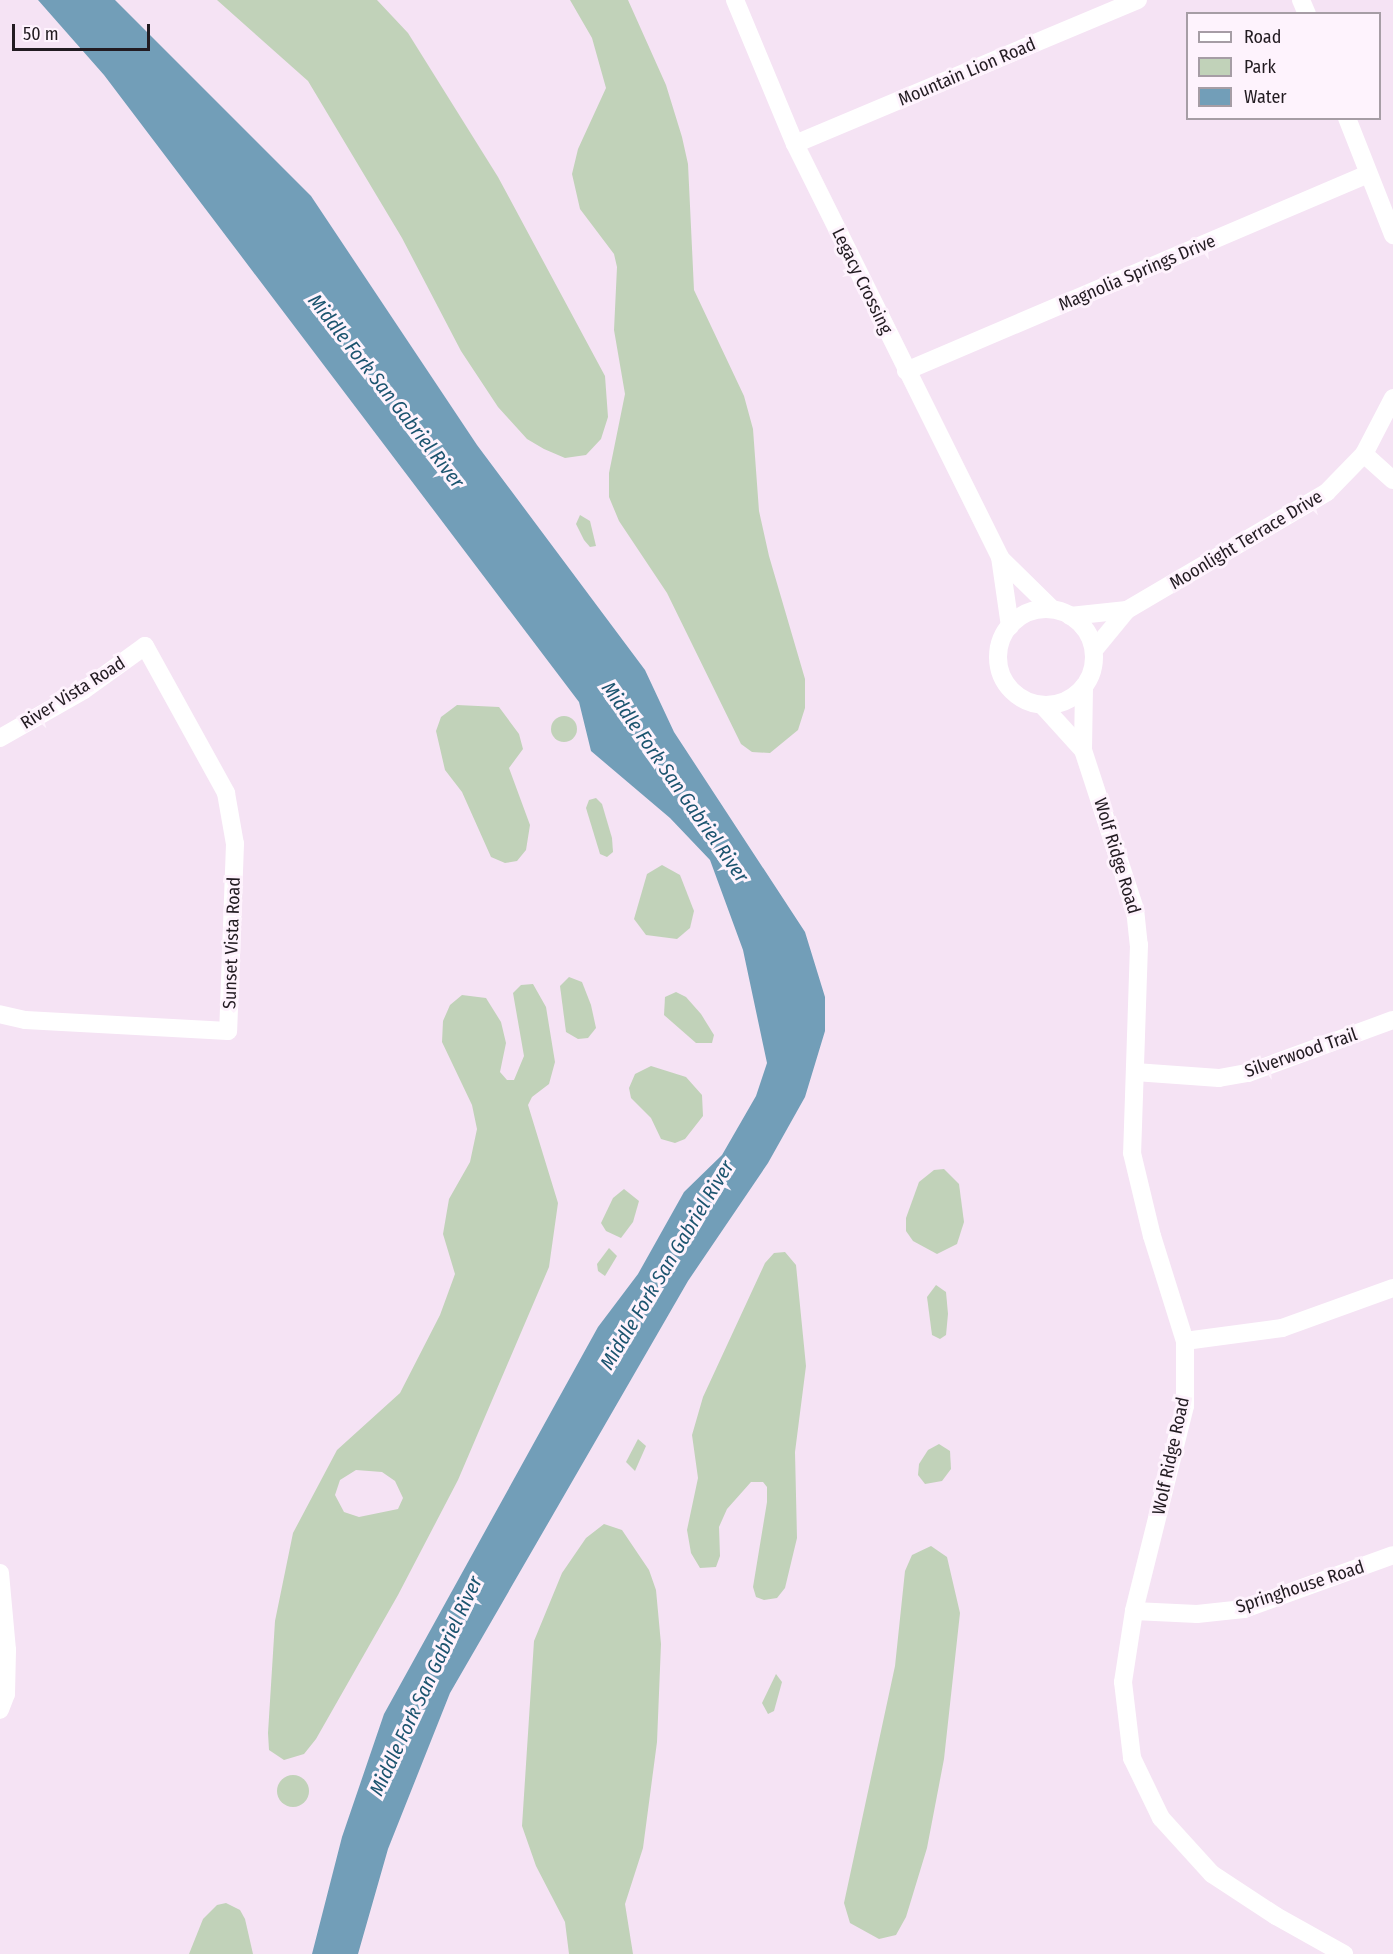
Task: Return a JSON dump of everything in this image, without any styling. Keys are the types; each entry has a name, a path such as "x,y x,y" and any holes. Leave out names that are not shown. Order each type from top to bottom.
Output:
{"street":[{"name":"Legacy Crossing","path":"735,0 795,144 1000,557 1052,609 1070,616 1089,634 1094,650"},
{"name":"Mountain Lion Road","path":"795,144 1138,0"},
{"path":"1348,120 1393,235"},
{"name":"Magnolia Springs Drive","path":"906,371 1368,174"},
{"name":"Moonlight Terrace Drive","path":"1094,650 1126,610 1327,492 1364,454 1393,398"},
{"path":"1364,454 1393,480"},
{"name":"Legacy Crossing","path":"1000,557 1010,626 1000,647 1000,670 1017,696 1042,705"},
{"path":"1010,626 1036,610 1052,609"},
{"name":"Moonlight Terrace Drive","path":"1070,616 1126,610"},
{"name":"River Vista Road","path":"0,738 84,690 146,646"},
{"name":"Sunset Vista Road","path":"0,1014 26,1020 228,1031 235,844 226,793 146,646"},
{"path":"1083,750 1084,687 1094,666 1094,650"},
{"path":"1042,705 1064,702 1084,687"},
{"name":"Wolf Ridge Road","path":"1042,705 1083,750 1135,909 1139,945 1132,1154 1152,1236 1185,1341 1185,1406 1134,1611 1123,1682 1132,1758 1161,1818 1212,1874 1276,1916 1344,1954"},
{"name":"Silverwood Trail","path":"1135,1072 1219,1077 1248,1073 1393,1020"},
{"path":"1185,1341 1282,1328 1393,1288"},
{"name":"Springhouse Road","path":"1134,1611 1197,1614 1244,1609 1393,1555"},
{"path":"0,1573 7,1650 6,1694 0,1710"}],"green space":[{"path":"217,0 377,0 408,33 498,177 605,376 608,417 601,439 586,455 565,458 544,449 527,439 498,407 461,351 402,238 308,81"},
{"path":"570,0 628,0 666,85 682,137 688,164 694,290 744,396 753,429 759,511 769,556 805,679 805,708 798,730 770,753 752,752 741,744 667,593 619,521 609,497 609,473 625,394 614,330 617,267 614,254 580,209 572,174 578,149 606,88 592,38"},
{"path":"580,515 590,521 596,546 590,547 584,540 576,524"},
{"path":"457,705 499,707 519,734 523,749 509,768 530,825 526,850 517,861 505,863 491,857 462,792 445,770 436,731 441,717"},
{"path":"564,716 573,720 577,729 573,738 564,742 555,738 551,729 555,720"},
{"path":"596,798 602,804 612,838 613,852 607,857 600,854 586,808 589,800"},
{"path":"662,865 680,875 694,911 690,928 677,939 646,935 634,919 647,874"},
{"path":"569,977 582,982 591,1005 596,1028 588,1038 578,1039 566,1032 560,986"},
{"path":"533,984 546,1007 555,1062 549,1084 532,1097 528,1105 558,1203 549,1267 458,1480 398,1595 316,1739 304,1754 284,1760 269,1750 268,1733 275,1621 293,1533 337,1450 400,1393 440,1315 455,1274 443,1234 449,1199 470,1162 477,1129 472,1105 442,1042 443,1021 450,1005 462,995 486,998 501,1022 506,1043 500,1072 507,1080 514,1080 524,1056 513,993 521,985","holes":["356,1470 382,1472 395,1481 403,1498 398,1509 359,1517 344,1512 335,1495 340,1480"]},
{"path":"676,992 686,997 701,1014 714,1035 712,1043 696,1043 664,1015 665,997"},
{"path":"651,1066 686,1077 702,1095 703,1116 685,1139 675,1143 661,1139 651,1118 631,1098 629,1088 635,1074"},
{"path":"944,1169 959,1184 964,1222 957,1244 937,1254 913,1241 906,1231 906,1218 919,1182 934,1170"},
{"path":"624,1189 639,1201 633,1222 621,1238 606,1231 601,1223 613,1198"},
{"path":"609,1248 617,1256 605,1276 598,1271 597,1264"},
{"path":"785,1252 796,1265 806,1366 795,1452 797,1538 785,1588 777,1598 764,1600 756,1597 753,1587 767,1502 767,1487 763,1482 751,1482 727,1509 719,1527 720,1556 716,1567 700,1568 691,1553 687,1530 698,1478 692,1435 703,1397 765,1263 774,1253"},
{"path":"936,1285 946,1292 948,1314 946,1335 940,1339 932,1335 927,1297"},
{"path":"638,1439 646,1446 635,1471 626,1462"},
{"path":"939,1444 950,1451 951,1469 942,1481 925,1484 918,1475 919,1464 928,1450"},
{"path":"604,1524 622,1530 649,1570 656,1590 661,1644 657,1742 643,1848 625,1904 633,1954 569,1954 565,1922 536,1866 522,1826 534,1641 562,1573 586,1538"},
{"path":"931,1546 947,1557 960,1613 944,1759 927,1848 906,1917 896,1935 879,1939 850,1923 844,1903 895,1666 905,1571 912,1555"},
{"path":"776,1674 782,1682 774,1711 768,1714 762,1703"},
{"path":"293,1775 304,1780 309,1791 304,1802 293,1807 282,1802 277,1791 282,1780"},
{"path":"226,1903 240,1910 245,1919 253,1954 189,1954 203,1919 217,1905"}],"water":[{"name":"Middle Fork San Gabriel River","path":"38,0 115,0 311,196 477,445 645,670 674,732 805,932 825,997 825,1031 805,1097 768,1163 688,1281 450,1693 388,1849 358,1954 312,1954 342,1837 384,1714 598,1327 638,1274 684,1192 722,1155 756,1096 767,1063 743,950 710,860 670,818 591,751 579,702 104,75"}]}
